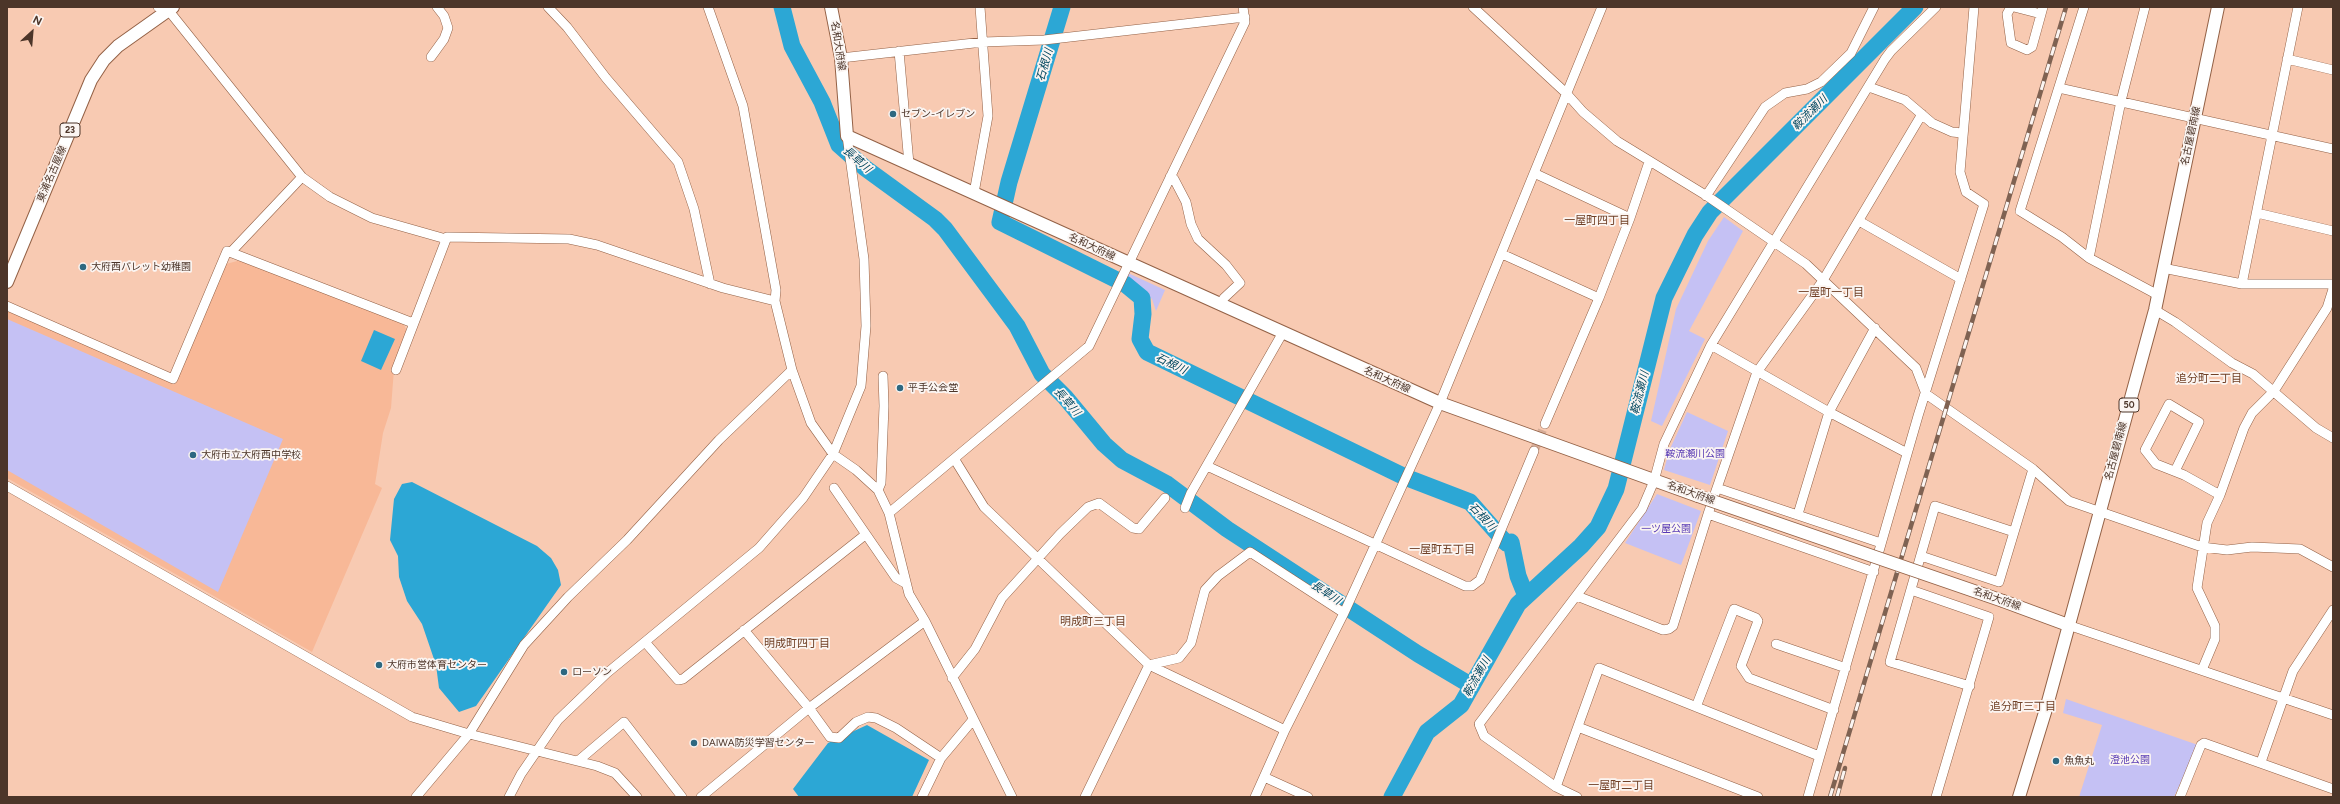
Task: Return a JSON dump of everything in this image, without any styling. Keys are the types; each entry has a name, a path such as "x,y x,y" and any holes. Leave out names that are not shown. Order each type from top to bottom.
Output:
{"main road":[{"name":"名和大府線","path":"831,7 841,58 848,140 909,164 1282,334 1440,403 1600,462 2068,625"},
{"name":"名古屋碧南線","path":"2019,797 2046,709 2155,310 2218,7"},
{"name":"東浦名古屋線","path":"7,282 91,80 104,60 118,46 167,8"}],"street":[{"path":"430,57 444,39 448,28 444,16 437,7"},
{"path":"548,7 567,27 601,72 678,162 694,209 710,284"},
{"path":"708,7 743,106 776,290 775,301 792,370 811,423 833,454 856,470 878,490 889,513 905,583 909,594 925,621 972,721 1012,797"},
{"path":"974,193 988,116 980,7"},
{"path":"889,513 955,460 1088,346 1244,22 1245,16 1243,7"},
{"path":"1473,7 1566,93 1582,112 1617,141 1706,196 1806,264 1822,282 1875,328 1916,368 1926,394 2034,469 2069,501 2099,513 2202,547 2227,550 2252,547 2300,549 2333,567"},
{"path":"1255,797 1285,730 1344,613 1397,494 1440,403 1602,7"},
{"path":"1706,196 1765,107 1785,93 1807,89 1821,82 1851,54 1874,7"},
{"path":"1577,797 1556,787 1484,736 1479,724 1642,509 1664,444 1711,345 1891,50 1936,7"},
{"path":"1808,797 1874,572 1881,543 1899,487 1907,453 1984,204 1966,192 1960,172 1962,133 1974,7"},
{"path":"2013,7 2042,10 2032,47 2027,50 2011,43 2007,14 2013,7"},
{"path":"2084,7 2020,211 2062,237 2089,258 2158,295"},
{"path":"2089,258 2121,101 2145,7"},
{"path":"2242,284 2298,7"},
{"path":"167,8 302,177 330,197 372,218 446,240"},
{"path":"841,58 983,42 1044,40 1245,16"},
{"path":"899,51 909,164"},
{"path":"2287,59 2333,70"},
{"path":"1869,86 1905,100 1932,123 1952,132 1962,133"},
{"path":"2059,88 2333,149"},
{"path":"1577,596 1663,630 1669,629 1673,626 1708,514 1757,372 1822,282 1922,114"},
{"path":"509,797 536,752 558,720 579,698 747,558 775,531 811,488 833,454 861,386 866,326 864,259 851,174 848,140"},
{"path":"1545,424 1599,298 1630,218 1649,162"},
{"path":"1534,173 1630,218"},
{"path":"231,252 302,177"},
{"path":"1170,177 1174,179 1186,202 1191,224 1198,239 1226,265 1240,283 1224,298 1220,305"},
{"path":"2257,213 2333,231"},
{"path":"1859,220 1961,280"},
{"path":"396,370 447,237 570,239 597,245 710,284 775,301"},
{"path":"7,306 173,379 227,251 413,323"},
{"path":"1502,254 1599,298"},
{"path":"2163,268 2242,284 2333,284"},
{"path":"2202,670 2215,639 2215,626 2196,588 2207,522 2220,495 2244,428 2252,413 2274,391 2330,310 2333,289"},
{"path":"2155,310 2175,322 2232,363 2253,374 2316,428 2333,438"},
{"path":"1798,514 1829,412 1875,328"},
{"path":"1185,508 1191,493 1282,334"},
{"path":"1711,345 1829,412 1907,453"},
{"path":"416,797 469,734 524,645 568,597 627,540 719,440 792,370"},
{"path":"878,490 881,476 884,406 883,376"},
{"path":"2175,471 2199,422 2169,404 2145,450 2156,464 2175,471 2220,495"},
{"path":"1207,466 1374,546 1465,586 1472,586 1480,580 1534,451"},
{"path":"955,460 984,507 1039,558 1149,665 1285,730"},
{"path":"1921,556 1999,582 2034,469"},
{"path":"7,486 412,717 536,752 597,766 614,774 637,797"},
{"path":"834,488 865,536 896,578 905,583"},
{"path":"1717,488 1881,543"},
{"path":"952,678 974,649 1002,598 1060,534 1088,507 1099,503 1133,528 1139,529 1165,498"},
{"path":"1970,686 1890,662 1935,506 2014,532"},
{"path":"1708,514 1874,572"},
{"path":"645,642 678,680 683,679 865,536"},
{"path":"1149,665 1179,658 1191,643 1204,590 1218,576 1250,552 1344,613"},
{"path":"1911,590 1989,616 1970,686 1936,797"},
{"path":"1696,706 1734,609 1756,618 1758,621 1741,666 1749,678 1834,710"},
{"path":"2261,762 2293,671 2333,610"},
{"path":"701,797 809,708 925,621"},
{"path":"2068,625 2333,715"},
{"path":"744,630 809,708 830,737 839,738 856,722 868,717 876,718 896,728 941,758"},
{"path":"1776,644 1846,668"},
{"path":"1085,797 1149,665"},
{"path":"1556,787 1599,668 1819,756"},
{"path":"922,797 941,758 972,721"},
{"path":"578,761 624,722 682,797"},
{"path":"1578,727 1758,797"},
{"path":"2180,797 2201,745 2204,744 2261,762 2333,789"},
{"path":"1264,777 1308,797"}],"shaded area":[{"name":"大府市立大府西中学校","path":"241,260 403,323 407,331 394,369 391,408 383,433 375,484 382,488 312,652 7,478 7,311 175,384 226,264"}],"green space":[{"path":"1724,217 1743,231 1689,331 1705,339 1662,426 1651,421 1676,309 1708,241"},
{"path":"1128,273 1165,290 1156,311 1152,299 1135,285 1125,280"},
{"path":"7,319 283,439 218,592 7,470"},
{"name":"鞍流瀬川公園","path":"1687,412 1728,431 1710,485 1664,470 1669,451"},
{"name":"一ツ屋公園","path":"1657,494 1701,511 1681,565 1625,543"},
{"name":"澄池公園","path":"2066,699 2198,745 2174,797 2079,797 2102,725 2063,713"}],"water":[{"path":"374,330 395,339 381,370 361,361"},
{"path":"412,482 537,546 551,558 558,570 561,585 476,706 459,712 439,688 436,665 422,624 407,601 399,577 398,556 390,540 394,499 402,484"},
{"path":"867,725 929,760 912,797 799,797 793,789 828,743"}],"waterway":[{"name":"長草川","path":"782,7 792,46 822,102 839,145 865,168 935,219 945,229 1017,326 1042,374 1065,397 1104,444 1122,460 1167,484 1227,529 1418,654 1472,686"},
{"name":"石根川","path":"1062,7 1009,182 1000,222 1125,284 1142,298 1143,314 1140,339 1147,352 1405,477 1470,502 1506,543 1511,542 1518,576 1526,596"},
{"name":"鞍流瀬川","path":"1392,797 1427,732 1461,705 1518,604 1581,546 1598,527 1616,489 1664,298 1695,235 1710,212 1915,7"}],"tunnel":[{"path":"1534,451 1545,424"}],"railway":[{"path":"1830,797 2066,7"},
{"path":"1837,797 1845,768"}],"place":[{"name":"セブン-イレブン","path":"893,114"},
{"name":"大府西パレット幼稚園","path":"83,267"},
{"name":"平手公会堂","path":"900,388"},
{"name":"大府市立大府西中学校","path":"193,455"},
{"name":"大府市営体育センター","path":"379,665"},
{"name":"ローソン","path":"564,672"},
{"name":"DAIWA防災学習センター","path":"694,743"},
{"name":"魚魚丸","path":"2056,761"}],"district":[{"name":"一屋町四丁目","path":"1597,221"},
{"name":"一屋町一丁目","path":"1831,293"},
{"name":"追分町二丁目","path":"2209,379"},
{"name":"一屋町五丁目","path":"1442,550"},
{"name":"明成町三丁目","path":"1093,622"},
{"name":"明成町四丁目","path":"797,644"},
{"name":"追分町三丁目","path":"2023,707"},
{"name":"一屋町二丁目","path":"1621,786"}]}
